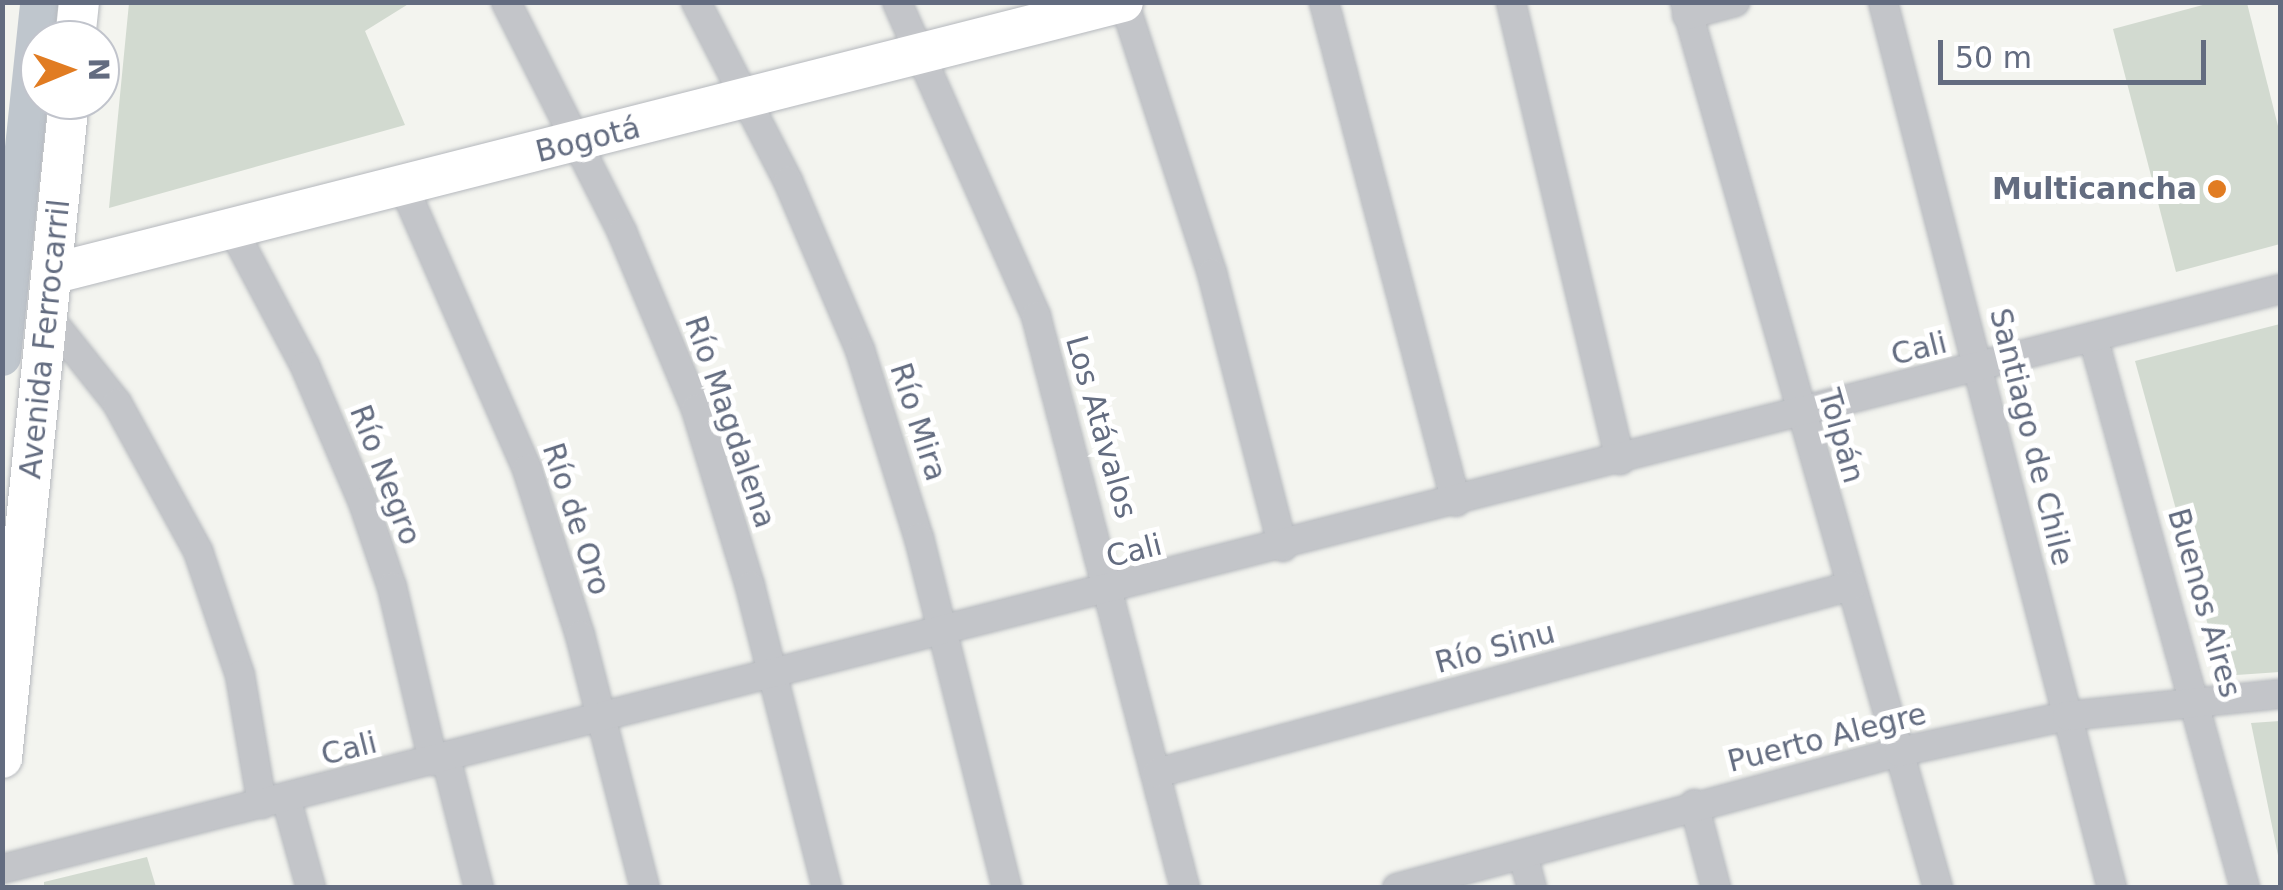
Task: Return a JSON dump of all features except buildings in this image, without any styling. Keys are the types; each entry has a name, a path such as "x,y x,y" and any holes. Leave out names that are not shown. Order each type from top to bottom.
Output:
{"street":[{"name":"Río Magdalena","path":"506,2 574,144 622,232 696,409 826,888"},
{"name":"Río Mira","path":"696,2 788,181 860,350 942,634 1007,888"},
{"name":"Los Atávalos","path":"897,2 1036,316 1112,590 1185,888"},
{"name":"Bogotá","path":"51,274 1124,2"},
{"path":"1124,2 1212,273 1282,547"},
{"path":"1324,2 1456,502"},
{"path":"1511,2 1620,460"},
{"path":"1686,8 1735,2"},
{"name":"Santiago de Chile","path":"1883,2 1981,367 2112,888"},
{"name":"Tolpán","path":"1686,8 1938,888"},
{"name":"Avenida Ferrocarril","path":"2,758 67,120"},
{"name":"Río de Oro","path":"404,186 528,470 601,719 645,888"},
{"name":"Río Negro","path":"232,228 306,366 363,502 392,586 439,760 480,888"},
{"name":"Cali","path":"2,869 942,634 2280,289"},
{"path":"47,314 117,403 198,551 240,675 274,801 311,888"},
{"name":"Buenos Aires","path":"2093,337 2198,701 2245,888"},
{"name":"Río Sinu","path":"1157,774 1850,586"},
{"name":"Puerto Alegre","path":"1397,888 1694,804 1899,752 2066,716 2280,694"},
{"path":"1694,804 1716,888"},
{"path":"1523,855 1532,888"}],"shaded area":[{"name":"Multicancha","path":"2214,2 2247,3 2280,134 2280,244 2176,272 2113,29"},
{"path":"129,3 410,3 365,31 405,125 109,208"},
{"path":"2280,324 2280,672 2222,676 2135,361"},
{"path":"2280,721 2280,865 2251,723"},
{"path":"147,857 156,887 44,887 44,882"}],"waterway":[{"path":"2,357 39,2"}],"place":[{"name":"Multicancha","path":"2217,189"}]}
